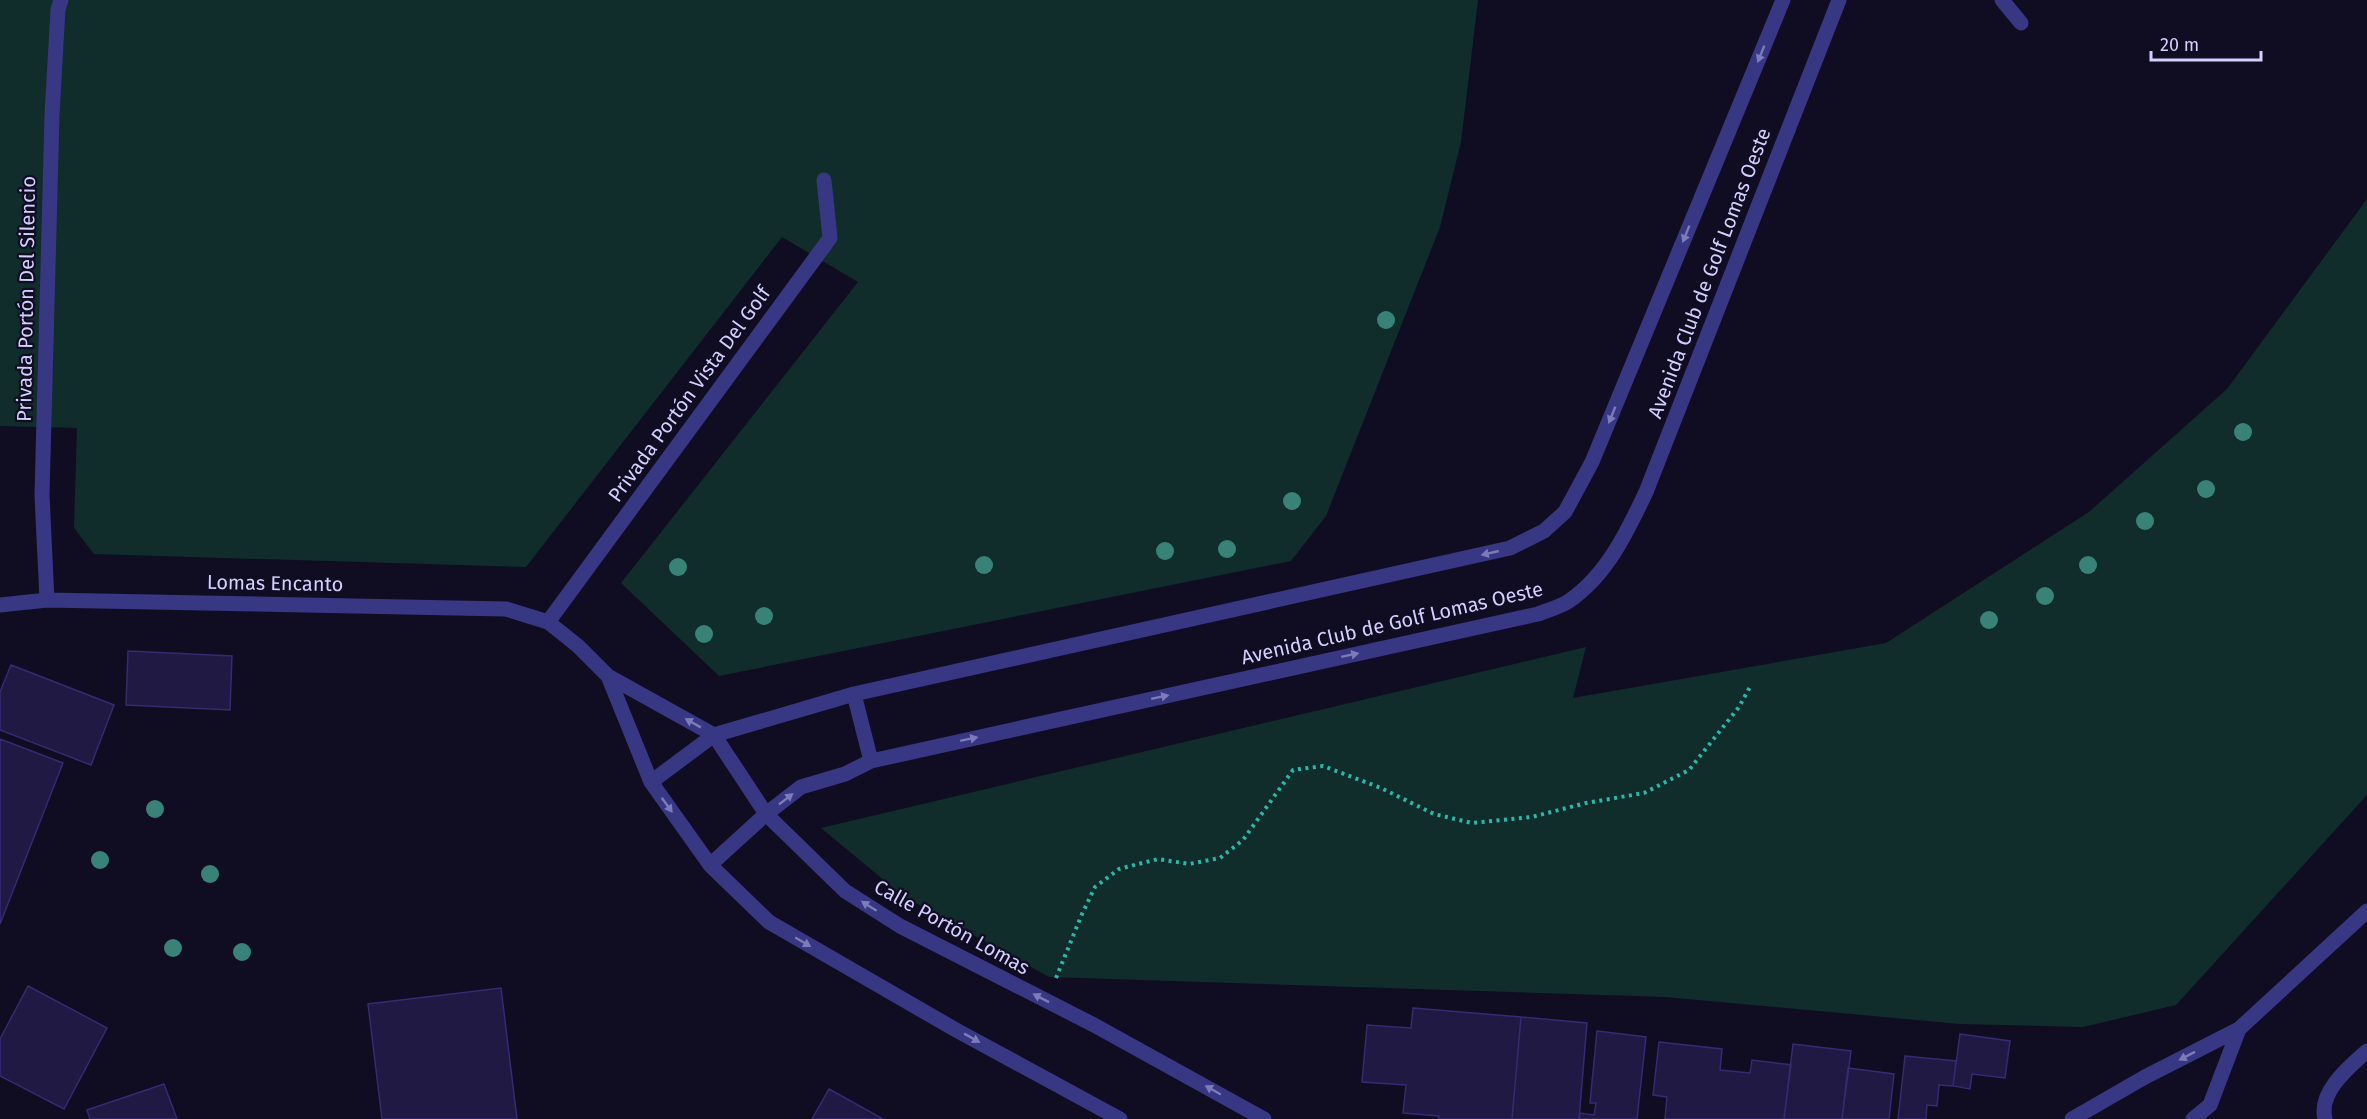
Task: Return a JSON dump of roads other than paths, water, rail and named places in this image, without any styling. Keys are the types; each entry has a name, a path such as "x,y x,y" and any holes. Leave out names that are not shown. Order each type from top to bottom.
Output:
{"street":[{"name":"Privada Portón Del Silencio","path":"47,600 42,495 52,115 58,9 61,0"},
{"name":"Avenida Club de Golf Lomas Oeste","path":"651,782 714,735 854,694 1510,548 1544,531 1565,512 1592,462 1783,0"},
{"name":"Avenida Club de Golf Lomas Oeste","path":"710,865 766,814 801,787 845,774 871,761 1538,614 1566,602 1585,588 1612,556 1646,492 1839,0"},
{"path":"2002,0 2021,23"},
{"name":"Privada Portón Vista Del Golf","path":"548,622 830,238 824,180"},
{"name":"Lomas Encanto","path":"0,605 47,600 506,609 548,622"},
{"name":"Calle Portón Lomas","path":"548,622 578,646 608,676 714,735 766,814 845,891 900,926 1186,1074 1264,1119"},
{"name":"Calle Portón Lomas","path":"608,676 651,782 710,865 769,922 956,1030 1120,1119"},
{"path":"854,694 871,761"},
{"path":"2072,1119 2145,1077 2239,1029 2367,911"},
{"path":"2193,1119 2210,1105 2239,1029"},
{"path":"2325,1119 2323,1111 2328,1094 2346,1070 2366,1052"}]}
